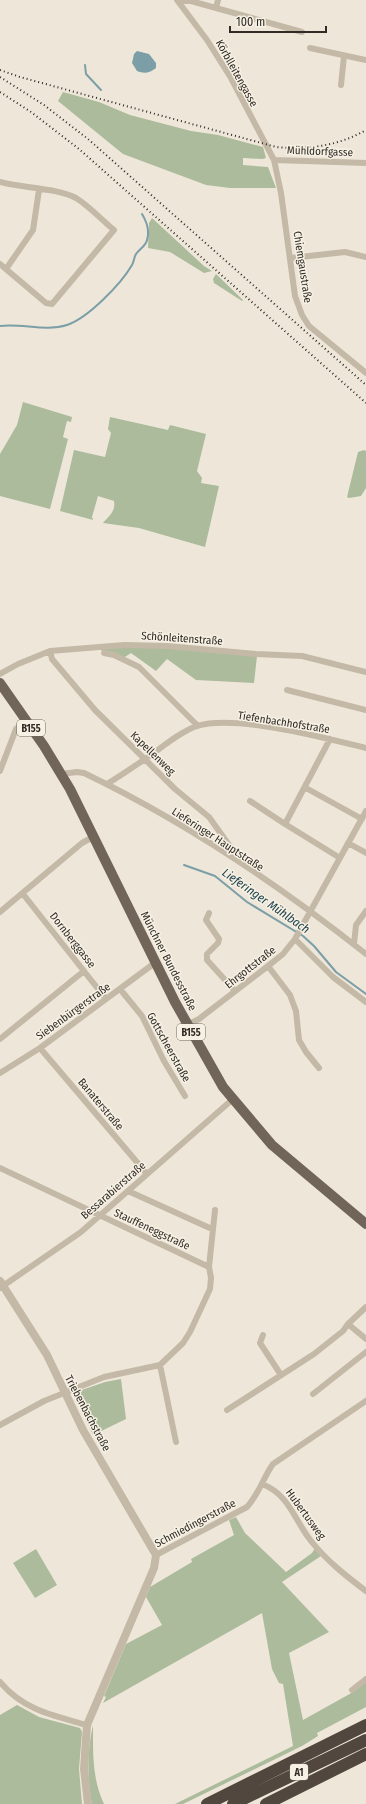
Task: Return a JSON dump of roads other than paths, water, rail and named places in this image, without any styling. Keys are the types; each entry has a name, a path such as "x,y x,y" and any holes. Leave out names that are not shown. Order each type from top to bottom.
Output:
{"highway":[{"path":"207,1804 366,1725"},
{"name":"A1","path":"233,1804 366,1740"},
{"name":"A1","path":"266,1804 366,1754"}],"main road":[{"name":"B155","path":"0,683 27,721 61,774"},
{"name":"Münchner Bundesstraße","path":"61,774 187,1025 223,1087 244,1114 285,1157 366,1224"}],"street":[{"path":"216,8 218,0"},
{"path":"178,1 192,1 302,32"},
{"name":"Körblleitengasse","path":"178,1 207,40 231,78 274,160"},
{"path":"310,48 366,60"},
{"path":"341,85 344,56"},
{"name":"Mühldorfgasse","path":"274,160 366,163"},
{"name":"Chiemgaustraße","path":"274,160 291,258 297,304 305,320 366,374"},
{"path":"0,182 39,190 60,192 77,198 114,230 52,304 46,303 0,264"},
{"path":"6,269 33,230 39,190"},
{"path":"291,258 345,252 366,257"},
{"name":"Schönleitenstraße","path":"0,674 18,664 50,651 124,645 167,646 256,654 302,656 366,672"},
{"name":"Kapellenweg","path":"50,651 52,658 81,696 144,760 175,789 209,817 245,867"},
{"path":"104,653 114,655 139,667 198,726"},
{"path":"287,690 366,710"},
{"path":"0,771 16,729 27,721"},
{"name":"Tiefenbachhofstraße","path":"107,784 180,734 198,726 242,724 330,739 366,748"},
{"path":"285,824 306,788 330,739"},
{"name":"Lieferinger Hauptstraße","path":"61,774 77,772 84,773 140,801 245,867 310,911 366,954"},
{"path":"306,788 362,819"},
{"path":"250,801 340,858"},
{"name":"Ehrgottstraße","path":"187,1025 199,1019 283,954 297,935 366,812"},
{"path":"0,912 82,843 93,837"},
{"path":"348,843 366,853"},
{"name":"Dornberggasse","path":"23,894 106,999"},
{"path":"354,944 356,925 366,911"},
{"path":"209,913 206,920 219,939 206,955 208,961 236,990"},
{"path":"297,935 333,977 366,1002"},
{"name":"Siebenbürgerstraße","path":"0,1074 40,1048 156,962"},
{"path":"268,966 290,996 296,1011 299,1040 306,1052 319,1068"},
{"path":"0,1039 84,971"},
{"name":"Gottscheerstraße","path":"120,989 142,1016 164,1061 185,1096"},
{"name":"Banaterstraße","path":"40,1048 147,1174"},
{"name":"Bessarabierstraße","path":"1,1285 81,1232 233,1099"},
{"name":"Stauffeneggstraße","path":"0,1168 209,1268"},
{"path":"128,1191 212,1229"},
{"path":"0,1425 38,1404 104,1377 160,1366 183,1343 190,1332 210,1288 211,1278 209,1268 215,1210"},
{"name":"Triebenbachstraße","path":"1,1285 46,1355 83,1430 156,1555"},
{"path":"227,1410 314,1354 343,1331 348,1324 366,1307"},
{"path":"348,1324 366,1339"},
{"path":"263,1334 260,1343 281,1375"},
{"path":"313,1394 366,1352"},
{"path":"160,1366 176,1442"},
{"name":"Schmiedingerstraße","path":"88,1804 84,1769 87,1725 154,1568 156,1555 229,1518 247,1507 254,1500 265,1474 272,1464 366,1401"},
{"name":"Hubertusweg","path":"262,1484 273,1488 283,1496 311,1540 344,1575 366,1591"},
{"path":"352,1690 366,1679"},
{"path":"0,1682 11,1694 30,1707 44,1713 87,1725"}],"water":[{"path":"137,51 149,54 156,63 156,68 147,72 137,71 132,63 134,54"}],"waterway":[{"path":"85,65 86,74 101,90"},
{"path":"0,326 8,325 42,328 59,327 75,321 94,308 127,273 136,254 146,242 148,229 147,223 142,214"},
{"name":"Lieferinger Mühlbach","path":"184,865 215,876 247,902 303,936 314,946 336,972 366,994"}],"railway":[{"path":"0,70 20,77 276,147 300,148 322,146 345,140 366,130"},
{"path":"0,77 44,105 88,139 366,385"},
{"path":"0,92 31,112 79,149 366,403"}]}
